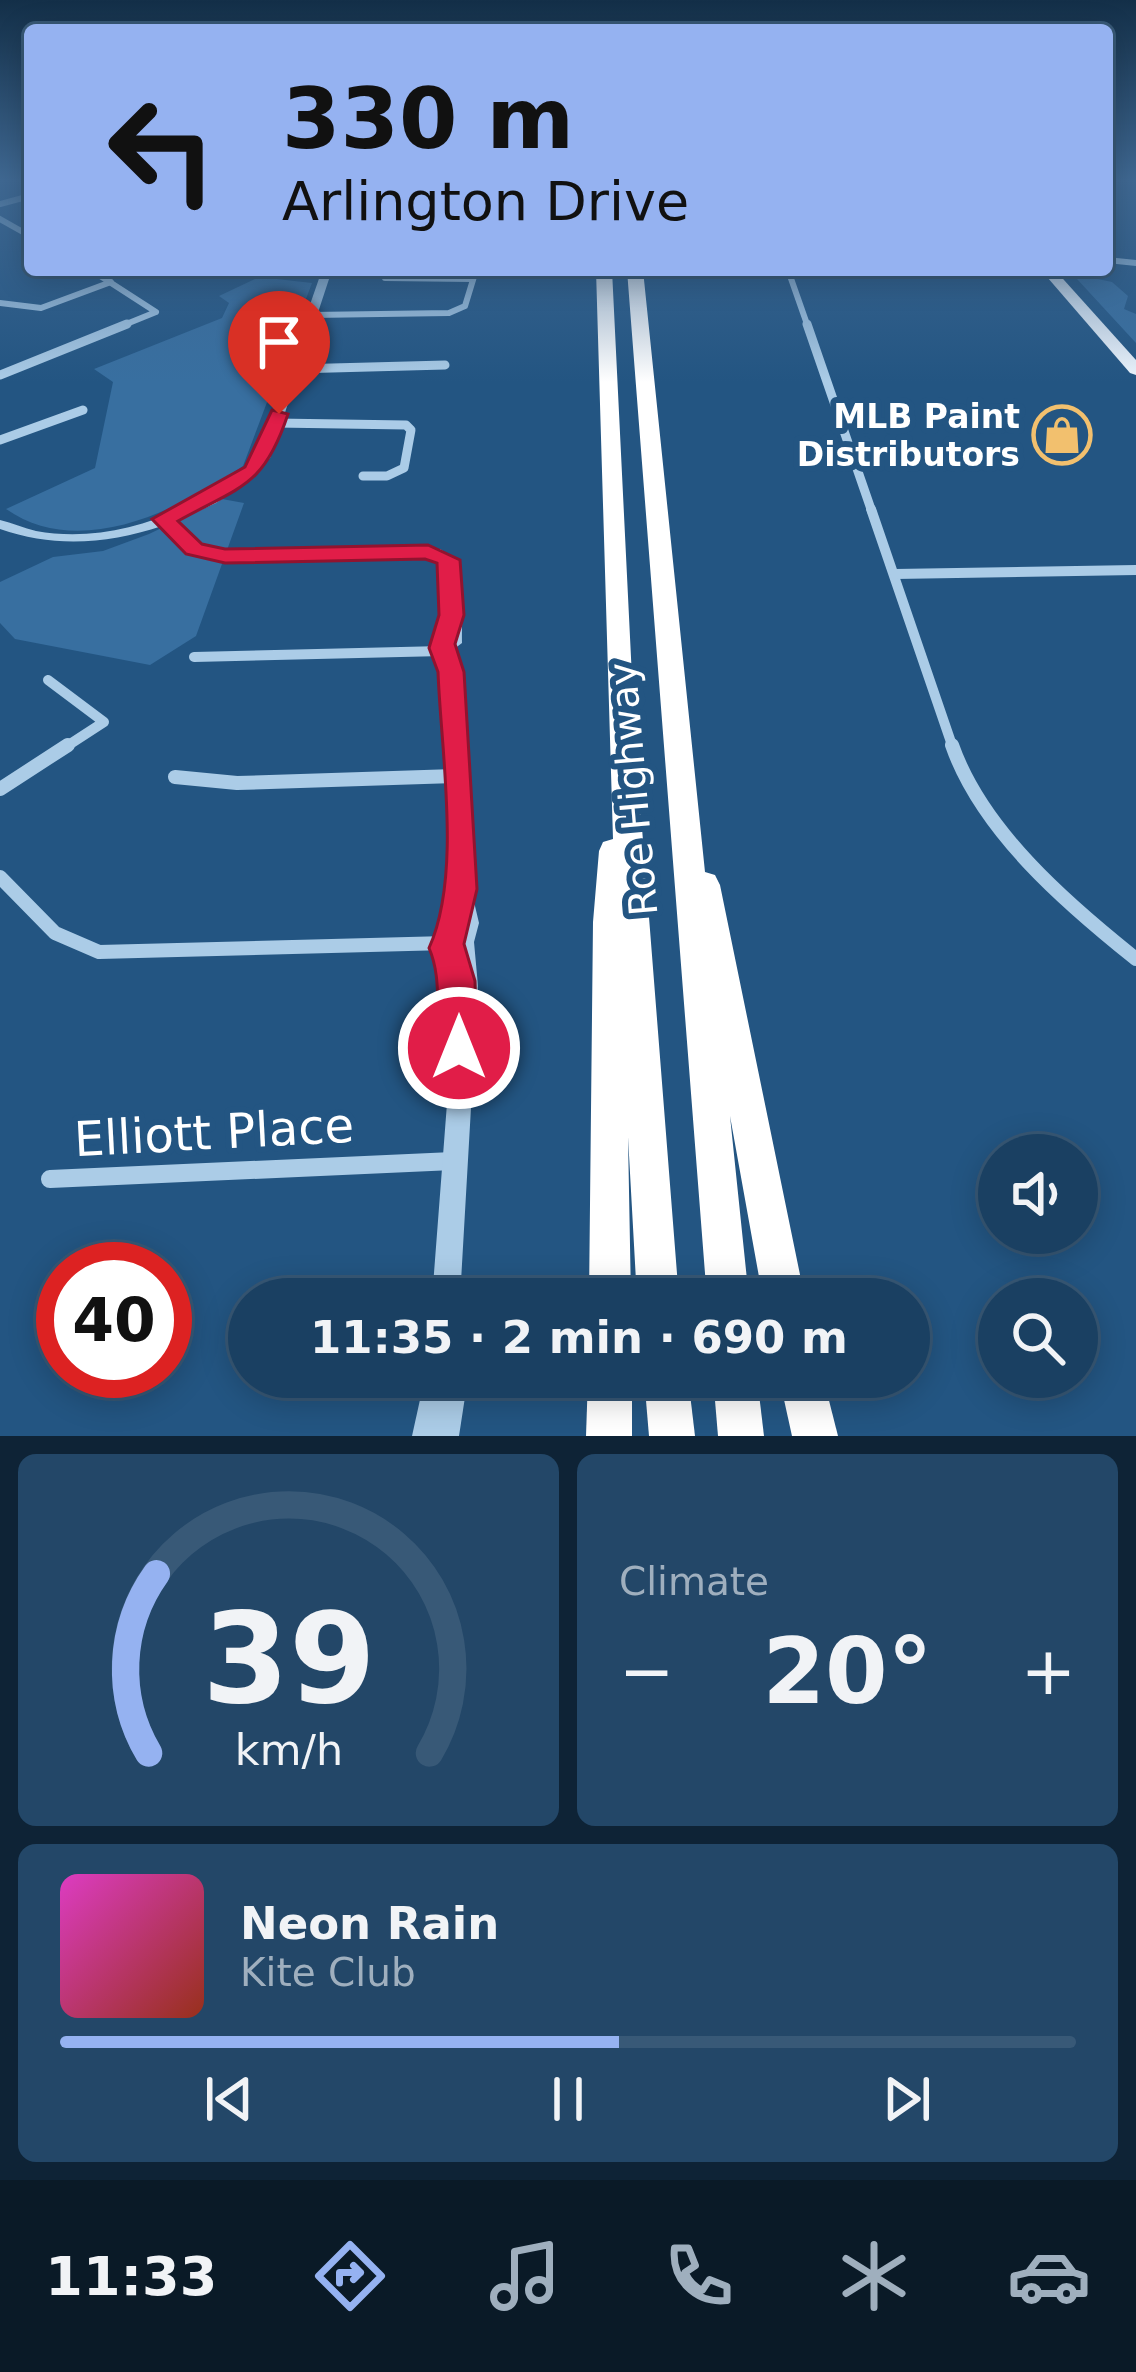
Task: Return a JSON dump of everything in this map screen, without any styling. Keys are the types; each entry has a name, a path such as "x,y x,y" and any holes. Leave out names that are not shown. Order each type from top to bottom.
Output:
{"highway":[{"name":"Roe Highway","path":"604,276 621,739 657,1278"},
{"name":"Roe Highway","path":"636,276 726,1278"},
{"path":"610,1278 609,922 621,739"},
{"path":"680,775 723,969 780,1278"},
{"path":"610,1398 610,1436"},
{"path":"668,1398 672,1436"},
{"path":"737,1398 740,1436"},
{"path":"806,1398 815,1436"}],"main road":[{"path":"1053,276 1136,370"},
{"path":"1068,276 1136,352"}],"street":[{"path":"0,375 156,312 101,276"},
{"path":"0,524 43,539 78,541 122,534 164,519 252,472 276,423 325,276"},
{"path":"385,278 445,276"},
{"path":"312,315 449,313 465,306 475,276"},
{"path":"790,276 941,715 970,783 1000,830 1039,875 1136,958"},
{"path":"0,303 19,311 35,309 111,282"},
{"path":"294,369 445,365"},
{"path":"0,440 83,410"},
{"path":"276,423 406,425 411,430 404,468 387,476 363,476"},
{"path":"164,519 194,549 225,556 440,554 451,567 446,650 461,889 469,923 454,947 461,1010 447,1278"},
{"path":"895,574 1136,569"},
{"path":"194,657 446,650"},
{"path":"0,788 104,722 48,680"},
{"path":"175,777 236,783 455,776"},
{"path":"0,877 54,934 99,952 454,947"},
{"name":"Elliott Place","path":"50,1178 453,1161"},
{"path":"427,1436 437,1398"},
{"path":"444,1436 450,1398"}],"shaded area":[{"path":"259,277 312,283 243,466 159,513 96,530 34,524 6,509 95,468 113,382 94,369 222,318 229,303 219,296"},
{"path":"1077,279 1112,282 1128,296 1124,309 1136,314 1136,343"},
{"path":"222,499 244,503 196,636 150,665 15,639 0,623 0,582 53,557 103,551 149,534"}],"place":[{"name":"MLB Paint Distributors","path":"1062,435"}],"route":[{"path":"279,414 263,458 252,472 164,519 194,549 225,556 428,552 449,560 451,615 441,648 448,652 451,672 461,889 456,927 446,948 453,956 458,981 459,1048"}]}
